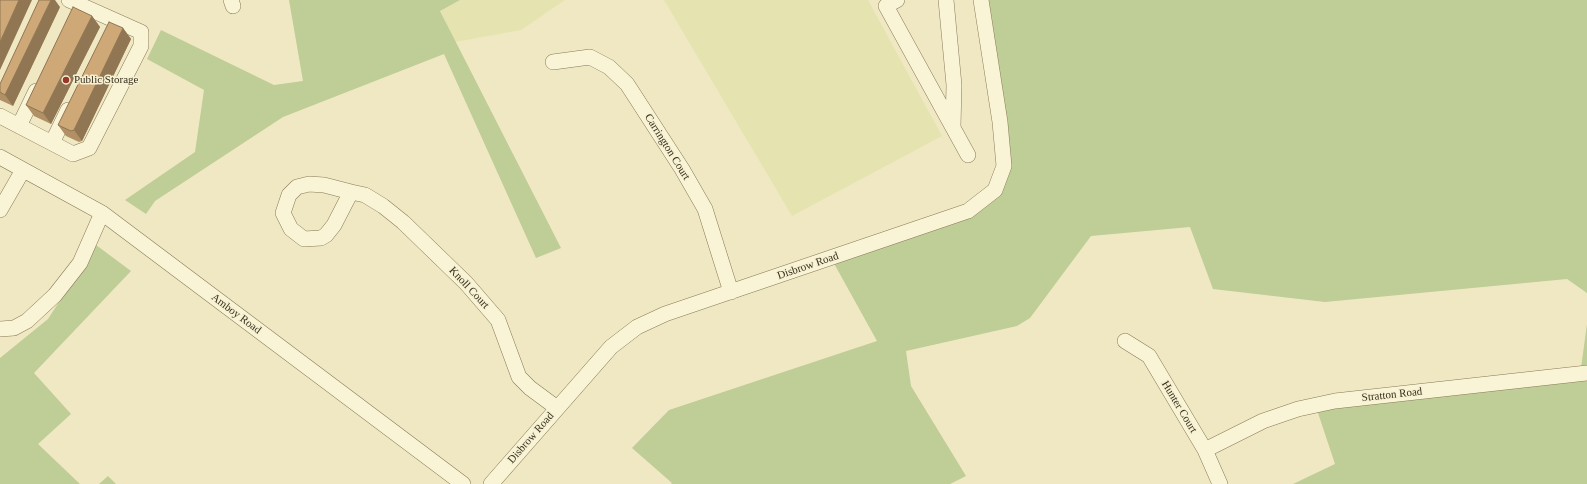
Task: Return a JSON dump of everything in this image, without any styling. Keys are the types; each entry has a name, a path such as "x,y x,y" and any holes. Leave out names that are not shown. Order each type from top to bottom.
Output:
{"street":[{"path":"897,0 886,6 968,155"},
{"path":"946,0 954,85 953,129"},
{"name":"Disbrow Road","path":"491,484 611,347 637,327 666,314 968,211 995,190 1004,166 1000,122 981,0"},
{"path":"0,116 73,154 89,148 141,46 141,32 73,2 71,18"},
{"path":"106,33 113,20"},
{"name":"Carrington Court","path":"553,62 590,57 609,67 627,84 682,169 705,209 731,292"},
{"path":"19,126 43,76"},
{"path":"52,143 76,95"},
{"name":"Amboy Road","path":"0,157 102,213 463,484"},
{"path":"0,210 23,170"},
{"name":"Knoll Court","path":"351,192 334,225 326,235 321,238 304,239 297,235 286,222 283,213 285,203 289,195 297,187 317,184 351,192 371,199 403,222 466,283 498,320 519,377 530,388 557,408"},
{"path":"0,329 14,328 27,320 55,295 80,262 102,213"},
{"name":"Hunter Court","path":"1125,341 1149,356 1205,450 1220,484"},
{"name":"Stratton Road","path":"1205,450 1263,421 1298,409 1335,401 1587,373"}],"green space":[{"path":"289,0 460,0 440,11 561,248 536,258 444,54 283,117 155,201 146,214 125,200 195,152 204,90 147,59 161,30 274,85 303,81"},
{"path":"460,0 565,0 521,30 455,42 440,10"},
{"path":"664,0 868,0 942,136 792,216"},
{"path":"980,0 1587,0 1587,293 1567,279 1325,302 1213,289 1190,227 1091,236 1030,318 1017,326 906,351 911,386 966,476 950,484 671,484 672,483 632,448 669,410 877,341 831,258 992,195 999,148"},
{"path":"96,245 131,271 34,373 71,414 38,444 80,484 0,484 0,358 48,319"},
{"path":"1587,324 1587,484 1293,484 1335,464 1314,401 1581,368"},
{"path":"108,476 116,484 99,484"}],"building":[{"path":"0,0 19,0 0,42"},
{"path":"39,0 51,0 5,95 0,92 0,84"},
{"path":"73,7 92,16 43,113 26,105"},
{"path":"109,22 123,28 74,130 71,131 58,125"}],"place":[{"name":"Public Storage","path":"66,80"}]}
